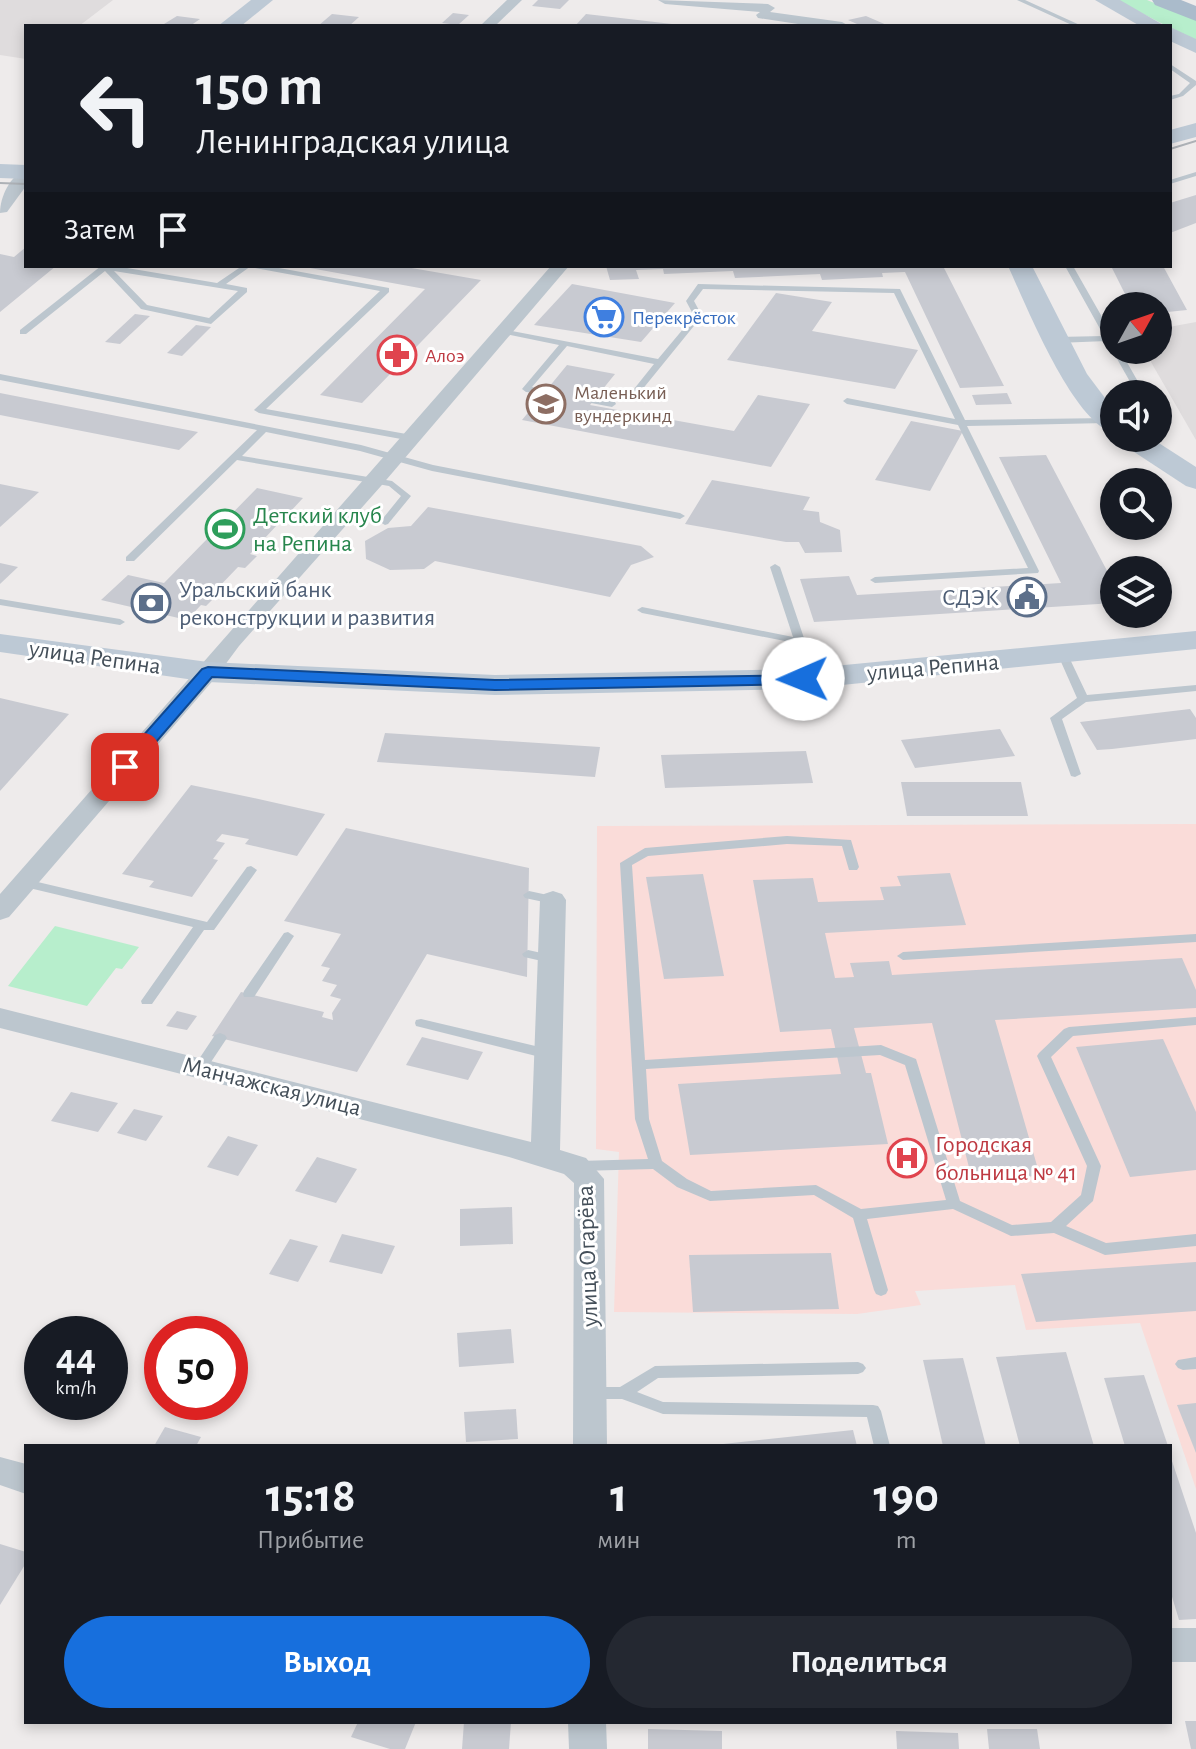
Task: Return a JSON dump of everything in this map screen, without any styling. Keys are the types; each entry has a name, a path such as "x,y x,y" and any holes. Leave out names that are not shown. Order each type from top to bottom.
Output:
{"main road":[{"path":"231,24 263,0"},
{"path":"1105,0 1151,24"},
{"path":"1163,0 1196,14"},
{"path":"1172,34 1196,47"},
{"path":"1172,136 1196,130"},
{"path":"1172,155 1196,148"},
{"path":"0,171 24,174"},
{"path":"1021,268 1056,340 1100,412"},
{"path":"1153,452 1196,480"},
{"name":"улица Репина","path":"0,643 208,672 495,685 803,679 1196,640"}],"street":[{"path":"489,24 515,0"},
{"path":"665,0 766,12 831,24"},
{"path":"0,208 24,177"},
{"path":"0,208 24,208"},
{"path":"0,911 208,672 231,641 374,482 558,268"},
{"path":"541,897 539,957 548,1054 545,1155"},
{"name":"Манчажская улица","path":"0,1018 545,1155"},
{"name":"улица Огарёва","path":"545,1155 575,1166 589,1179 590,1444"},
{"path":"0,1471 24,1478"},
{"path":"1172,1645 1196,1645"},
{"path":"587,1724 588,1749"}],"lane":[{"path":"1020,0 1074,24"},
{"path":"1172,67 1194,83 1181,95 1172,97"},
{"path":"1172,181 1196,174"},
{"path":"23,332 103,268"},
{"path":"108,268 144,307 211,321 244,290 117,268"},
{"path":"218,286 244,268"},
{"path":"266,268 386,290 259,410 412,438"},
{"path":"1070,268 1100,322"},
{"path":"634,394 698,316 690,301 701,286 897,291 1034,571 875,580"},
{"path":"504,331 660,362"},
{"path":"1056,340 1100,344"},
{"path":"545,392 526,389 564,344"},
{"path":"0,377 264,429 432,468 680,516"},
{"path":"594,401 612,404"},
{"path":"847,401 964,423 1100,422"},
{"path":"130,559 264,429"},
{"path":"234,457 392,484 406,496 385,522"},
{"path":"775,567 800,641 803,679"},
{"path":"0,602 120,622"},
{"path":"642,610 800,641"},
{"path":"1063,655 1083,699"},
{"path":"1075,774 1056,718 1083,699 1196,688"},
{"path":"853,867 847,843 787,840 645,852 626,863 642,1119 656,1164 682,1183 710,1196 816,1190 859,1215 954,1204 1011,1231 1055,1227 1105,1249 1196,1240"},
{"path":"25,883 210,927 251,870"},
{"path":"147,1001 202,924"},
{"path":"249,994 288,936"},
{"path":"903,956 1196,938"},
{"path":"1055,1227 1088,1197 1094,1166 1044,1056 1069,1032 1196,1021"},
{"path":"421,1023 548,1054"},
{"path":"200,1068 220,1038"},
{"path":"638,1065 881,1050 911,1062 954,1204"},
{"path":"575,1166 656,1164"},
{"path":"859,1215 881,1290"},
{"path":"623,1393 655,1372 858,1368"},
{"path":"591,1393 623,1393 663,1408 873,1411 881,1444"}],"shaded area":[{"path":"0,0 113,0 82,24 24,24 24,59 0,55"},
{"path":"1196,322 1196,440 1172,398 1172,380 1161,380 1152,364 1172,364 1172,326"},
{"name":"Городская больница № 41","path":"1196,824 1196,1489 1140,1323 1026,1330 1015,1285 915,1291 921,1305 857,1314 614,1312 619,1152 596,1149 597,826"}],"green space":[{"path":"1116,0 1147,0 1196,20 1196,41 1172,29 1172,24 1163,24"},
{"path":"55,926 139,947 122,969 116,968 87,1006 8,986"}],"building":[{"path":"538,0 569,0 560,9 532,6"},
{"path":"453,13 469,15 459,24 442,23"},
{"path":"332,14 359,17 351,24 320,24"},
{"path":"586,14 672,24 577,24"},
{"path":"177,16 200,19 193,24 164,24"},
{"path":"866,16 884,24 857,24 848,20"},
{"path":"1196,195 1196,223 1172,232 1172,202"},
{"path":"24,249 24,268 54,268 0,312 0,254 14,257"},
{"path":"310,268 412,268 481,280 362,403 320,395 425,289"},
{"path":"607,268 944,268 1004,386 960,388 905,272 882,273 883,277 822,280 820,274 735,278 733,271 664,274 663,269 636,270 639,279 610,280"},
{"path":"1112,268 1164,268 1187,310 1172,312 1172,292 1124,292"},
{"path":"572,284 675,303 641,342 534,325"},
{"path":"776,293 832,302 812,331 918,350 895,389 727,360"},
{"path":"135,314 150,316 120,344 105,342"},
{"path":"196,325 211,327 182,356 167,353"},
{"path":"567,365 615,374 590,405 734,431 758,395 810,404 771,467 522,420"},
{"path":"0,393 198,432 179,450 0,415"},
{"path":"1007,393 1012,404 976,405 972,395"},
{"path":"911,421 963,431 930,491 875,480"},
{"path":"1046,455 1100,557 1100,604 814,622 800,579 849,576 857,595 1061,583 999,457"},
{"path":"712,480 810,497 803,510 819,512 820,522 840,530 842,552 805,553 799,542 685,524"},
{"path":"0,484 39,492 0,527"},
{"path":"257,488 303,498 290,512 297,513 285,526 278,524 250,554 257,556 245,568 238,567 214,592 219,593 206,606 201,605 187,620 101,600 128,575 164,583"},
{"path":"428,507 641,546 654,557 631,565 610,597 435,561 424,569 390,570 366,559 365,541 388,528 411,526"},
{"path":"0,563 18,567 0,584"},
{"path":"0,698 69,714 0,791"},
{"path":"1190,709 1196,718 1196,739 1097,750 1080,722"},
{"path":"1000,729 1015,756 915,768 901,740"},
{"path":"385,733 600,747 595,777 377,762"},
{"path":"806,751 813,783 665,788 661,755"},
{"path":"901,782 1021,782 1028,816 907,816"},
{"path":"191,785 325,814 297,856 245,844 249,839 222,834 216,841 225,843 213,859 218,860 192,897 149,887 154,881 122,874"},
{"path":"346,828 529,868 527,977 427,954 357,1072 212,1036 241,992 324,1012 322,1017 333,1020 332,1013 341,999 330,996 337,985 322,981 330,968 321,966 341,934 284,921"},
{"path":"950,873 966,925 825,933 835,978 854,977 850,963 889,961 892,975 1182,958 1196,990 1196,1008 995,1020 1040,1176 972,1179 932,1023 854,1028 866,1073 871,1073 888,1144 690,1155 678,1084 841,1074 831,1029 780,1032 753,880 813,878 818,902 884,900 880,887 901,886 897,876"},
{"path":"703,874 724,976 664,979 646,877"},
{"path":"177,1011 197,1016 187,1030 166,1026"},
{"path":"422,1037 483,1052 468,1080 406,1065"},
{"path":"1163,1039 1196,1112 1196,1170 1130,1177 1076,1047"},
{"path":"71,1092 118,1103 98,1132 51,1121"},
{"path":"134,1109 163,1116 146,1141 117,1133"},
{"path":"228,1136 258,1145 238,1176 207,1167"},
{"path":"317,1157 357,1169 336,1203 295,1191"},
{"path":"512,1207 513,1244 460,1246 460,1209"},
{"path":"342,1234 395,1246 382,1274 329,1262"},
{"path":"290,1239 318,1246 298,1282 269,1274"},
{"path":"831,1253 839,1309 693,1312 689,1255"},
{"path":"1196,1262 1196,1311 1036,1322 1021,1274"},
{"path":"511,1329 514,1363 459,1367 457,1333"},
{"path":"1066,1352 1093,1444 1019,1444 996,1357"},
{"path":"963,1358 985,1444 943,1444 923,1360"},
{"path":"1144,1375 1167,1444 1124,1444 1104,1378"},
{"path":"1196,1403 1196,1453 1177,1405"},
{"path":"516,1409 518,1439 466,1442 464,1412"},
{"path":"165,1427 201,1437 197,1444 155,1444"},
{"path":"853,1430 856,1444 723,1444"},
{"path":"1172,1461 1196,1533 1196,1619 1179,1620 1172,1597"},
{"path":"0,1544 24,1551 24,1566 0,1605"},
{"path":"1185,1721 1196,1721 1196,1749 1191,1749"},
{"path":"357,1724 415,1724 405,1749 390,1749 351,1737"},
{"path":"464,1724 511,1724 509,1749 462,1749"},
{"path":"648,1729 722,1731 722,1749 648,1749"},
{"path":"987,1729 1037,1729 1040,1749 989,1749"},
{"path":"896,1731 958,1733 959,1749 897,1749"}],"tram line":[{"path":"1172,148 1196,141"},
{"path":"0,183 24,184"}],"place":[{"name":"Перекрёсток","path":"604,317"},
{"name":"Алоэ","path":"397,355"},
{"name":"Маленький вундеркинд","path":"546,404"},
{"name":"Детский клуб на Репина","path":"225,529"},
{"name":"СДЭК","path":"1027,597"},
{"name":"Уральский банк реконструкции и развития","path":"151,603"},
{"name":"Городская больница № 41","path":"907,1158"}],"route":[{"path":"125,767 208,672 495,685 803,679"}]}
